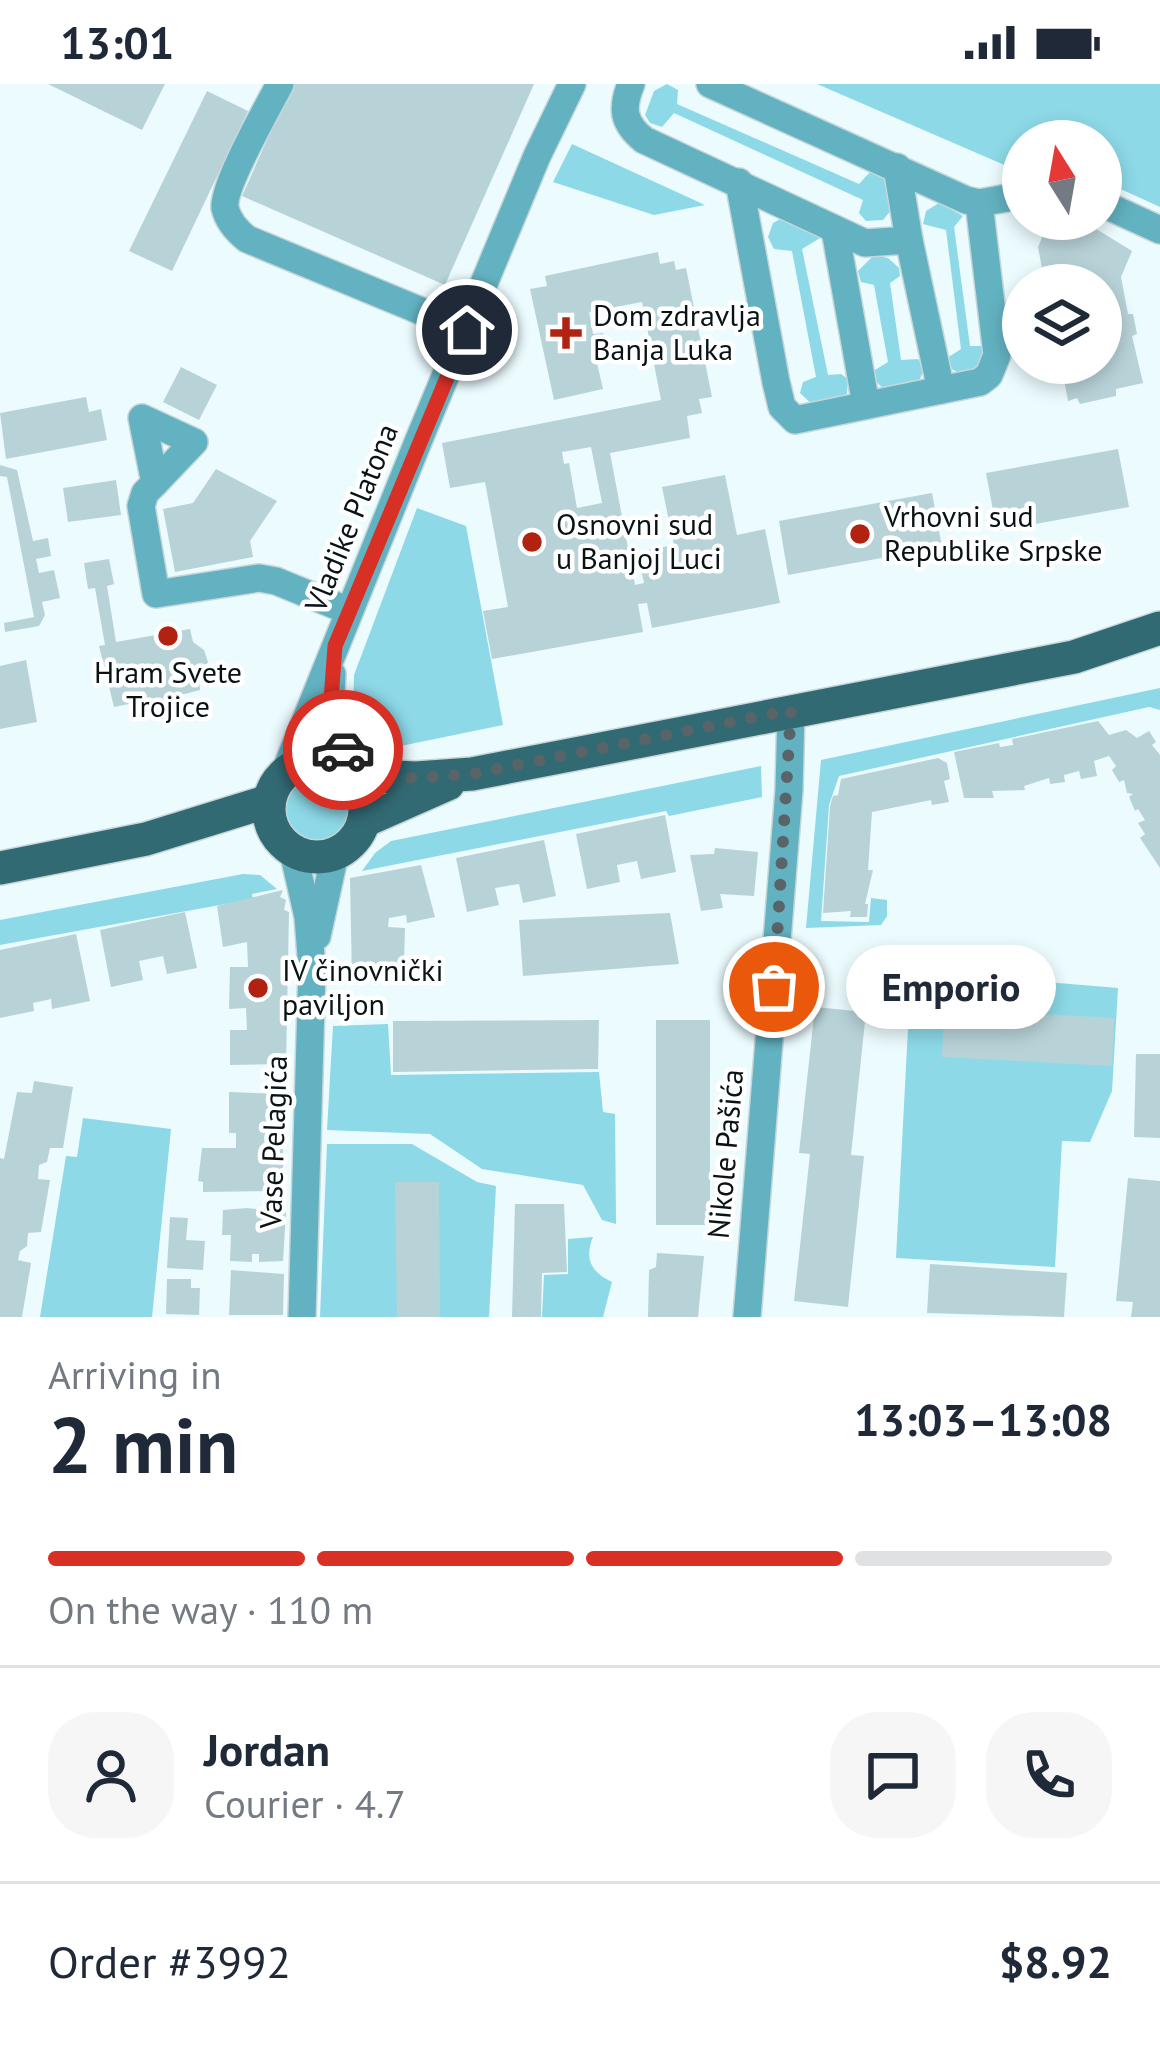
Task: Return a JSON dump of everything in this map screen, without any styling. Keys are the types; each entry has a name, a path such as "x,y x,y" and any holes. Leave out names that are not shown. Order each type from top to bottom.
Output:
{"main road":[{"path":"1074,657 1160,628"},
{"path":"0,868 281,815 314,761 328,762 351,775 472,774 1074,657 1160,652"},
{"path":"364,821 472,774"},
{"path":"281,815 312,858 335,854 353,841 364,821 364,799 351,775"}],"street":[{"path":"280,84 226,194 225,205 236,230 247,239 467,330"},
{"name":"Vladike Platona","path":"281,815 335,646 537,156 572,84"},
{"path":"631,84 625,121 644,140 865,243 909,240"},
{"path":"710,84 979,203 1002,199"},
{"path":"897,167 941,390"},
{"path":"739,182 782,407 795,420 980,382 995,366 979,203"},
{"path":"1122,213 1160,230"},
{"path":"835,230 866,404"},
{"path":"155,484 145,493 141,506 156,594 259,578 349,611"},
{"name":"Vladike Platona","path":"335,646 330,714 351,775"},
{"name":"Nikole Pašića","path":"747,1317 789,790 791,710"},
{"name":"Vase Pelagića","path":"281,815 308,917 312,970 302,1317"},
{"name":"Vase Pelagića","path":"312,970 335,854"}],"shaded area":[{"path":"667,84 678,90 677,104 859,184 871,171 885,174 892,209 883,220 866,221 859,213 863,200 674,113 662,127 650,123 645,115 654,91"},
{"path":"817,84 1160,84 1160,207 1122,190 1122,120 1002,120 1002,164"},
{"path":"572,144 705,205 654,215 553,182"},
{"path":"939,203 963,216 954,227 970,346 983,346 991,364 963,376 947,358 961,349 946,230 923,224 926,211"},
{"path":"786,216 819,233 820,238 802,249 828,375 848,379 841,401 813,405 800,393 803,382 816,377 792,251 774,249 768,237 773,223"},
{"path":"874,255 888,258 899,268 900,276 890,283 901,360 918,359 924,368 919,382 888,391 875,378 875,370 888,362 874,285 861,282 858,271"},
{"path":"417,508 466,526 503,725 386,749 368,746 353,721 354,675"},
{"path":"1160,688 1160,710 1149,707 839,776 829,805 821,921 869,922 871,898 887,900 887,916 881,925 806,928 821,760"},
{"path":"761,766 762,797 669,816 666,811 362,871 391,841"},
{"path":"317,779 339,788 348,810 339,832 317,841 295,832 286,810 295,788"},
{"path":"243,874 260,875 277,889 252,894 253,899 0,945 0,920"},
{"path":"911,971 1118,988 1112,1091 1090,1142 1062,1141 1055,1267 896,1258"},
{"path":"388,1024 391,1075 599,1072 603,1112 615,1114 616,1224 602,1220 583,1185 482,1169 430,1134 327,1130 333,1026"},
{"path":"83,1118 171,1129 152,1317 40,1317 66,1156 77,1157"},
{"path":"327,1144 412,1144 477,1182 496,1186 489,1317 320,1317"},
{"path":"593,1237 591,1264 612,1282 603,1317 542,1317 544,1275 568,1274 568,1239"}],"building":[{"path":"48,84 165,84 142,130"},
{"path":"292,84 534,84 445,285 242,196"},
{"path":"207,91 248,111 172,271 129,251"},
{"path":"1041,240 1114,240 1132,251 1122,275 1122,264 1041,264"},
{"path":"658,252 660,264 674,261 676,270 686,268 712,397 699,399 702,413 687,416 690,438 610,453 635,585 644,583 637,552 674,545 662,487 725,475 737,535 765,529 780,603 652,628 647,603 638,604 643,632 492,659 483,611 508,607 485,482 450,488 442,443 661,400 642,302 589,312 593,334 603,333 609,360 597,363 603,389 554,400 530,289 547,286 545,276","holes":["591,447 602,503 577,508 569,463 564,464 562,452"]},
{"path":"1122,282 1128,314 1133,314 1137,334 1132,336 1143,383 1116,389 1116,396 1080,404 1077,398 1068,401 1065,384 1122,384"},
{"path":"181,367 217,385 199,420 163,402"},
{"path":"86,397 89,412 101,409 107,440 6,459 0,413"},
{"path":"1118,449 1129,507 997,531 986,473"},
{"path":"0,465 17,470 33,541 48,538 51,556 36,559 39,573 54,570 60,598 42,602 45,615 39,626 5,632 4,623 34,617 7,477 0,476"},
{"path":"216,469 277,501 250,541 253,557 175,572 163,509 193,503"},
{"path":"116,480 121,515 68,522 63,488"},
{"name":"Vrhovni sud Republike Srpske","path":"932,493 942,547 788,575 779,521"},
{"name":"Hram Svete Trojice","path":"109,559 114,584 107,586 116,642 190,629 208,662 199,677 200,690 169,698 168,706 152,709 139,702 114,707 99,646 105,645 95,588 88,589 84,563"},
{"path":"26,660 37,722 0,729 0,666"},
{"path":"1098,721 1109,735 1126,730 1137,738 1149,731 1156,742 1152,745 1160,755 1160,868 1140,838 1145,834 1138,823 1145,820 1135,811 1129,797 1133,794 1127,793 1124,780 1119,782 1109,756 1094,761 1097,776 1081,779 1079,771 1064,775 1065,782 1050,784 1049,778 1024,786 1025,790 992,791 994,798 964,798 954,752 999,743 1000,747 1013,745 1012,739"},
{"path":"938,758 947,763 950,779 944,781 949,802 932,805 931,800 872,812 868,870 873,870 865,904 867,917 850,917 851,911 823,913 830,806 841,779"},
{"path":"665,815 676,872 641,879 637,861 617,865 620,882 587,889 576,834"},
{"path":"544,840 556,896 523,903 519,884 495,888 499,905 467,912 456,858"},
{"path":"715,848 758,852 754,896 720,894 723,908 701,911 690,855 714,854"},
{"path":"421,865 435,917 407,923 406,915 389,918 388,927 405,928 404,963 414,963 415,982 352,981 350,878"},
{"name":"IV činovnički paviljon","path":"283,890 280,897 286,900 284,910 289,912 286,1064 230,1065 230,1030 247,1030 246,1008 229,1009 230,967 248,967 247,942 223,947 217,906"},
{"path":"185,912 197,968 167,974 163,956 139,961 143,980 111,987 100,930"},
{"path":"670,913 679,964 523,976 519,920"},
{"path":"76,934 90,1001 52,1009 51,999 33,1003 34,1011 0,1018 0,950"},
{"path":"815,1007 866,1012 851,1155 864,1156 848,1307 794,1301 810,1154 799,1153"},
{"path":"944,1009 1114,1018 1112,1066 942,1057"},
{"path":"599,1020 598,1069 393,1072 393,1021"},
{"path":"656,1020 710,1020 710,1225 656,1225"},
{"path":"1136,1054 1160,1054 1160,1138 1134,1137"},
{"path":"34,1081 73,1087 63,1148 50,1148 47,1162 39,1165 38,1179 50,1180 41,1232 28,1233 18,1260 31,1263 22,1317 0,1317 0,1158 4,1159 17,1092 32,1093"},
{"path":"229,1092 283,1094 283,1191 203,1192 203,1182 198,1181 202,1148 236,1148 236,1133 229,1133"},
{"path":"1128,1178 1160,1181 1160,1317 1131,1317 1133,1302 1116,1301"},
{"path":"395,1182 439,1182 440,1317 397,1317"},
{"path":"515,1204 564,1204 567,1272 542,1273 541,1317 512,1317"},
{"path":"223,1210 286,1212 283,1261 259,1262 259,1254 252,1254 252,1262 230,1261 231,1235 222,1235"},
{"path":"170,1217 188,1218 186,1240 205,1241 203,1270 167,1268"},
{"path":"657,1253 704,1256 698,1317 648,1317 649,1270 656,1267"},
{"path":"930,1264 1067,1273 1064,1317 927,1313"},
{"path":"231,1270 284,1274 283,1315 229,1315"},
{"path":"167,1279 191,1279 191,1288 200,1288 199,1315 166,1314"}],"way so far":[{"path":"343,750 351,775 472,774 791,710 774,987"}],"place":[{"name":"Dom zdravlja Banja Luka","path":"566,333"},
{"name":"Vrhovni sud Republike Srpske","path":"860,534"},
{"name":"Osnovni sud u Banjoj Luci","path":"532,542"},
{"name":"Hram Svete Trojice","path":"168,636"},
{"name":"Emporio","path":"774,987"},
{"name":"IV činovnički paviljon","path":"258,988"}],"route":[{"path":"343,750 330,714 335,646 467,330"}]}
